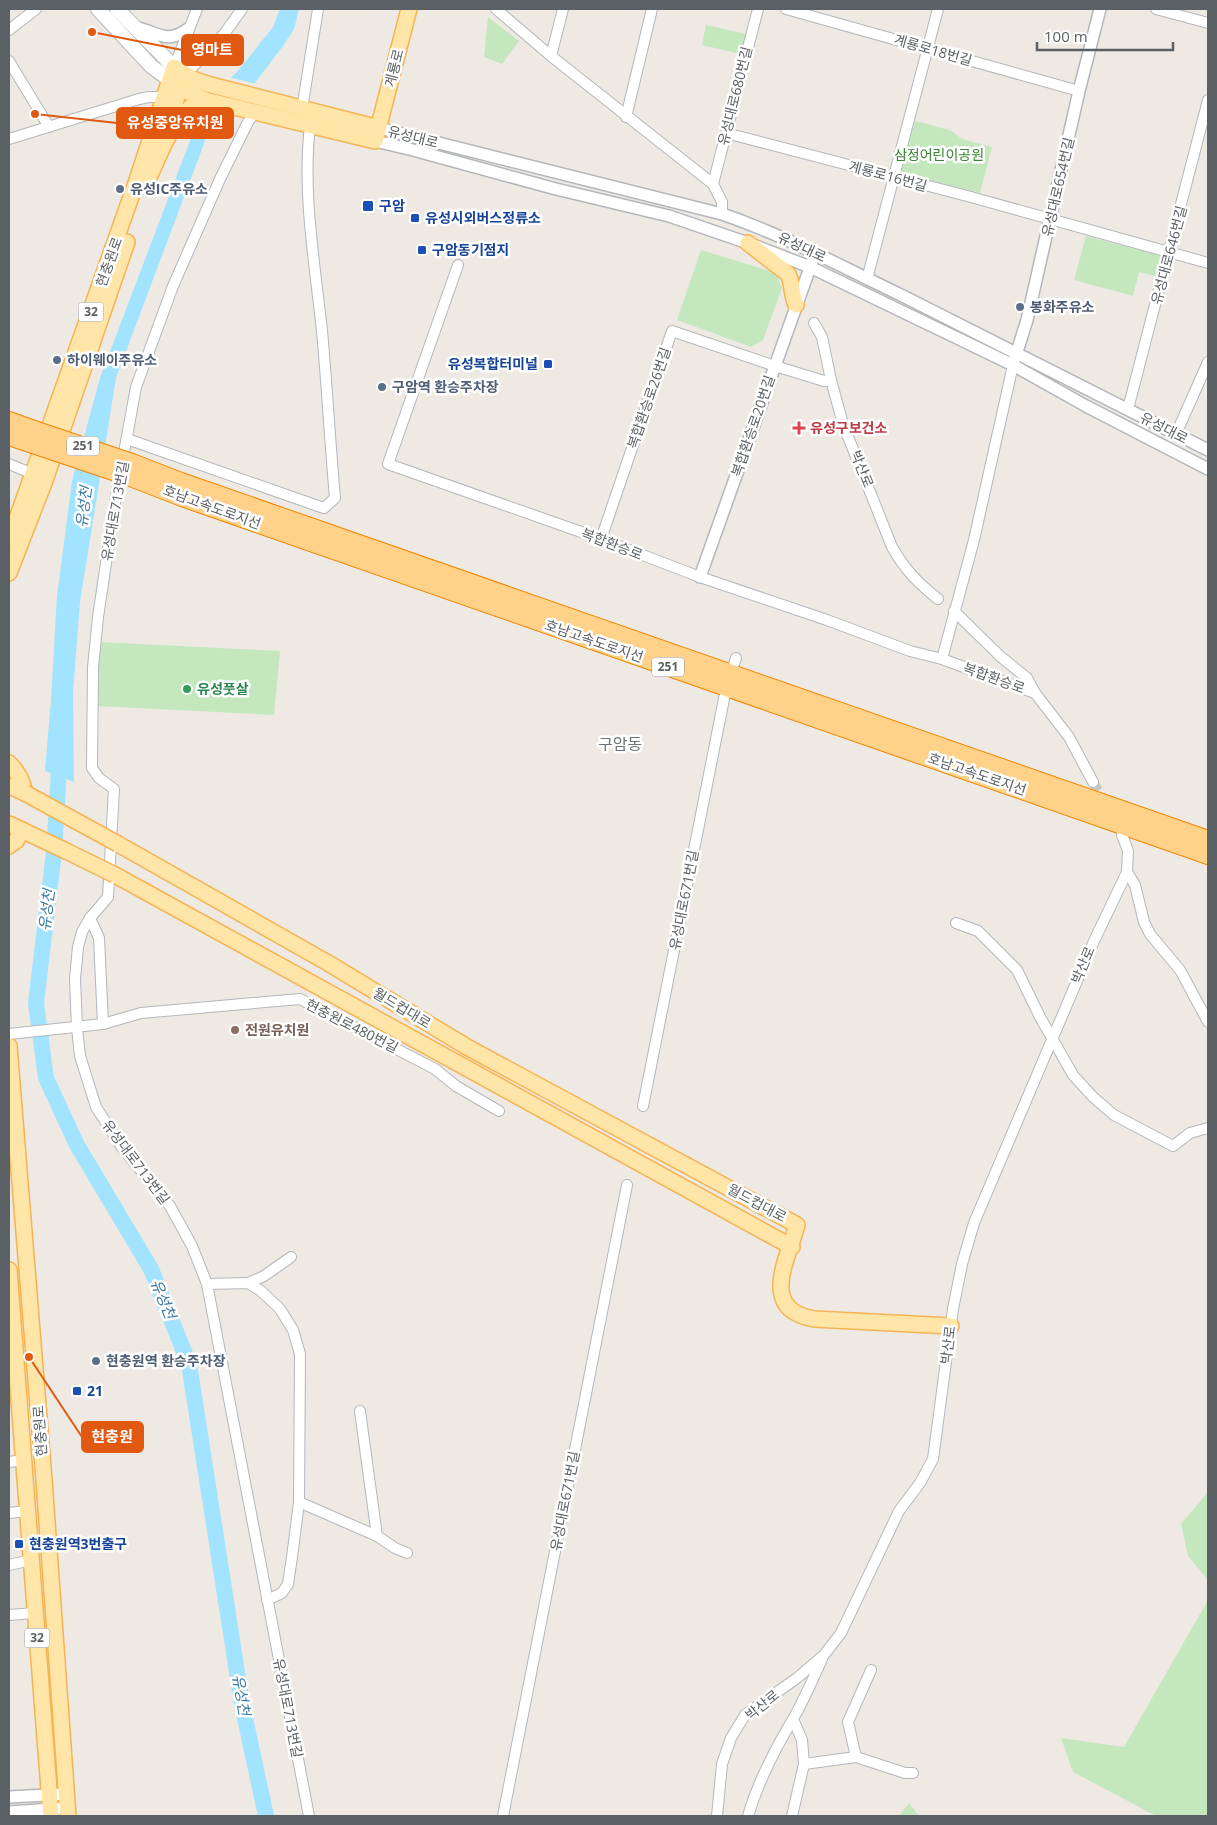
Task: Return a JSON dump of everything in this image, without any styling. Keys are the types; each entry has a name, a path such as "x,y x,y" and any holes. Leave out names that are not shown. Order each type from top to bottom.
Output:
{"highway":[{"name":"호남고속도로지선","path":"9,421 32,436 130,470 190,485 1208,840"},
{"name":"호남고속도로지선","path":"9,436 32,436"},
{"name":"호남고속도로지선","path":"130,470 182,497 1208,855"}],"main road":[{"name":"유성대로","path":"98,9 151,66 177,78 211,85 255,107 310,126 377,135"},
{"name":"유성대로","path":"116,9 135,27 177,78 205,100 255,107"},
{"name":"계룡로","path":"377,135 409,9"},
{"name":"현충원로","path":"9,541 138,180 164,98 177,78"},
{"path":"146,184 177,78"},
{"path":"146,184 166,142 184,113 192,106 205,100"},
{"path":"255,107 302,109 377,135"},
{"name":"현충원로","path":"9,573 44,483 146,184"},
{"path":"748,243 788,274 791,280 791,294 796,305"},
{"path":"9,763 23,783 25,793"},
{"name":"월드컵대로","path":"9,786 118,844 328,963 467,1047 797,1225 792,1247 115,875 16,827"},
{"path":"9,846 16,841 16,827"},
{"name":"현충원로","path":"9,1046 60,1690 67,1806"},
{"path":"9,1148 12,1184 22,1203"},
{"path":"792,1247 781,1274 782,1294 785,1304 793,1312 803,1317 951,1326"},
{"name":"현충원로","path":"9,1270 14,1409 24,1460 50,1807"}],"street":[{"path":"9,30 36,9"},
{"path":"177,78 188,29 197,9"},
{"path":"177,78 224,34 242,9"},
{"path":"302,109 318,9"},
{"path":"496,9 551,56 713,184 722,202 722,214"},
{"path":"551,56 563,9"},
{"path":"626,116 652,9"},
{"name":"유성대로680번길","path":"713,184 758,9"},
{"name":"계룡로18번길","path":"786,9 1079,91"},
{"path":"867,279 938,9"},
{"name":"유성대로654번길","path":"1013,365 1027,320 1079,91 1100,9"},
{"path":"1156,9 1208,23"},
{"path":"135,27 150,30 170,38 179,36 188,29"},
{"path":"9,61 49,127"},
{"path":"9,139 140,99 149,97 164,98"},
{"name":"유성대로646번길","path":"1128,409 1208,100"},
{"name":"유성대로713번길","path":"255,107 224,170 173,286 136,386 102,582 93,667 92,768 99,778 114,789 108,898 90,918 82,932 78,947 74,1028 80,1056 96,1107 123,1149 170,1206 192,1246 207,1284 309,1816"},
{"path":"127,439 324,508 335,498 322,330 310,226 308,154 310,126"},
{"name":"계룡로16번길","path":"726,133 1051,219 1208,263"},
{"name":"유성대로","path":"377,135 722,214 749,223 815,253 1017,352 1208,450"},
{"name":"유성대로","path":"377,135 413,150 556,189 669,216 748,243 1013,365 1086,406 1208,469"},
{"path":"808,271 815,253"},
{"name":"복합환승로","path":"458,265 388,464 601,539 700,577 1035,693"},
{"name":"복합환승로20번길","path":"700,577 808,271"},
{"name":"박산로","path":"814,323 822,337 830,380 843,424 892,548 902,566 918,583 938,599"},
{"name":"복합환승로26번길","path":"601,539 672,331 774,366"},
{"path":"1176,434 1208,362"},
{"path":"942,660 974,540 1013,365"},
{"path":"774,366 824,381 830,380"},
{"path":"9,464 33,474"},
{"path":"954,611 1001,657 1026,678 1068,737 1093,782"},
{"name":"유성대로671번길","path":"643,1106 725,694"},
{"name":"박산로","path":"716,1816 722,1764 731,1738 745,1715 797,1678 824,1655 841,1633 855,1606 877,1554 900,1511 920,1483 933,1460 953,1309 962,1264 974,1223 1094,940 1127,872 1128,851 1122,835"},
{"path":"1127,872 1135,885 1144,922 1150,934 1180,970 1208,1022"},
{"path":"90,918 99,938 103,1024"},
{"path":"956,923 978,931 1017,970 1073,1075 1093,1097 1114,1115 1173,1146 1190,1133 1208,1128"},
{"name":"현충원로480번길","path":"9,1034 103,1024 141,1013 300,999 435,1069 456,1086 498,1110"},
{"name":"유성대로671번길","path":"503,1816 627,1186"},
{"path":"207,1284 248,1283 264,1276 291,1258"},
{"path":"248,1283 261,1290 280,1310 293,1330 300,1354 299,1502 288,1584 282,1593 267,1600"},
{"path":"360,1411 377,1536"},
{"path":"9,1462 24,1460"},
{"path":"299,1502 377,1536 395,1548 407,1553"},
{"path":"9,1513 28,1511"},
{"path":"9,1565 31,1560"},
{"path":"9,1615 35,1613"},
{"path":"748,1816 755,1793 824,1655"},
{"path":"856,1757 848,1722 871,1670"},
{"path":"792,1816 804,1764 802,1740 793,1719"},
{"path":"804,1764 856,1757 906,1773 913,1773"},
{"path":"9,1798 50,1807"},
{"path":"9,1812 67,1806"}],"green space":[{"path":"488,17 519,41 502,64 484,57"},
{"path":"706,25 746,34 741,54 702,45"},
{"name":"삼정어린이공원","path":"915,121 950,130 962,139 992,147 980,193 901,173"},
{"path":"1086,236 1165,257 1159,277 1139,272 1133,296 1074,280"},
{"path":"701,250 776,273 782,288 763,340 751,347 677,320"},
{"name":"유성풋살","path":"99,642 280,651 274,715 97,706"},
{"path":"1208,1492 1208,1580 1188,1556 1181,1524"},
{"path":"1208,1600 1208,1816 1156,1816 1073,1772 1061,1738 1124,1747"},
{"path":"909,1803 919,1816 899,1816"}],"water":[{"path":"280,9 299,9 294,29 248,92 211,125 116,378 80,602 73,693 74,782 45,771 57,596 72,481 100,378 199,117 218,89 237,72 273,27"}],"pier":[{"path":"228,77 257,84 223,119 209,115 195,120 216,88"}],"waterway":[{"name":"유성천","path":"60,754 54,852 36,1003 46,1078 77,1145 151,1269 189,1364 242,1704 266,1816"}],"tunnel":[{"path":"1093,782 1105,803"}],"place":[{"name":"영마트","path":"92,32"},
{"name":"유성중앙유치원","path":"35,114"},
{"name":"유성IC주유소","path":"120,189"},
{"name":"구암","path":"368,206"},
{"name":"유성시외버스정류소","path":"415,218"},
{"name":"구암동기점지","path":"422,250"},
{"name":"봉화주유소","path":"1020,307"},
{"name":"하이웨이주유소","path":"57,360"},
{"name":"유성복합터미널","path":"548,364"},
{"name":"구암역 환승주차장","path":"382,387"},
{"name":"유성구보건소","path":"799,428"},
{"name":"유성풋살","path":"187,689"},
{"name":"전원유치원","path":"235,1030"},
{"name":"현충원","path":"29,1357"},
{"name":"현충원역 환승주차장","path":"96,1361"},
{"name":"21","path":"77,1391"},
{"name":"현충원역3번출구","path":"19,1544"}],"district":[{"name":"구암동","path":"620,744"}]}
